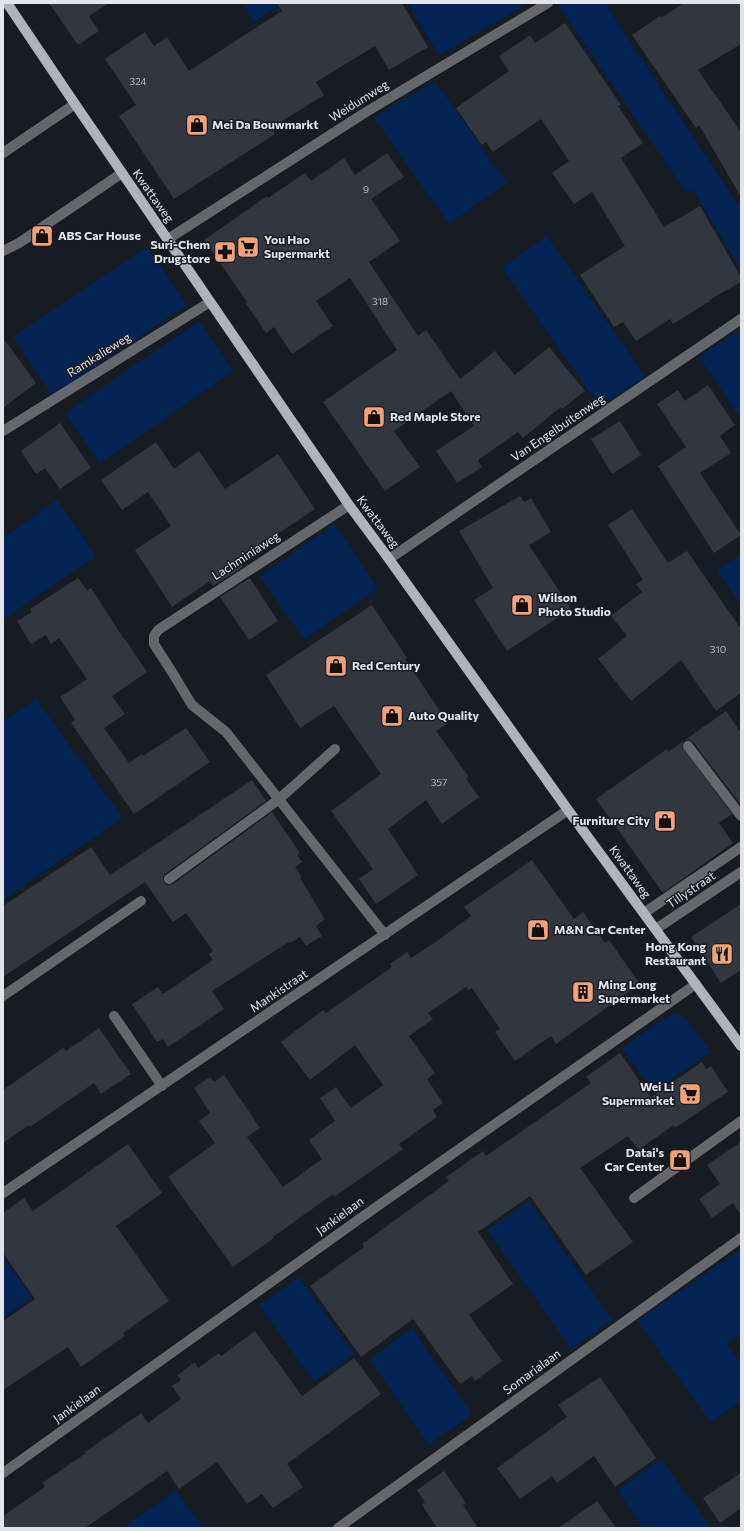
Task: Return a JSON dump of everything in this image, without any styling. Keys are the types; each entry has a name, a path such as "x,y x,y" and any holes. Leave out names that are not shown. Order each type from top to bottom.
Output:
{"main road":[{"name":"Kwattaweg","path":"9,4 75,104 348,505 389,559 568,810 696,984 738,1035 741,1046"}],"street":[{"name":"Weidumweg","path":"168,239 366,112 548,3"},
{"path":"3,154 75,104"},
{"path":"3,251 19,243 122,173"},
{"name":"Ramkalieweg","path":"3,431 210,302"},
{"name":"Van Engelbuitenweg","path":"389,559 741,319"},
{"name":"Lachminiaweg","path":"278,800 226,732 192,705 154,644 154,636 158,630 348,505"},
{"path":"688,746 741,816"},
{"path":"170,879 278,800 335,749"},
{"path":"278,800 385,935"},
{"name":"Mankistraat","path":"3,1193 568,810"},
{"path":"644,913 741,847"},
{"name":"Tillystraat","path":"656,929 741,872"},
{"path":"3,996 141,901"},
{"name":"Jankielaan","path":"3,1473 379,1205 696,984"},
{"path":"114,1016 162,1086"},
{"path":"634,1198 741,1121"},
{"name":"Somarialaan","path":"338,1528 741,1238"}],"shaded area":[{"path":"242,3 282,3 254,22"},
{"path":"408,3 528,3 439,56"},
{"path":"605,3 741,209 741,270 693,190 687,194 557,4"},
{"path":"435,81 507,183 449,224 373,117"},
{"path":"547,236 645,376 600,407 502,268"},
{"path":"147,247 187,305 52,395 13,337"},
{"path":"199,321 233,372 100,463 65,413"},
{"path":"741,328 741,419 699,357"},
{"path":"57,500 96,556 3,620 3,537"},
{"path":"334,524 378,588 304,640 260,576"},
{"path":"741,554 741,606 717,570"},
{"path":"36,699 123,818 3,900 3,721"},
{"path":"678,1014 687,1019 711,1052 653,1091 622,1049 657,1023"},
{"path":"529,1201 612,1320 571,1349 487,1230"},
{"path":"741,1249 741,1335 727,1345 741,1364 741,1400 711,1423 637,1321"},
{"path":"3,1257 32,1298 3,1318"},
{"path":"299,1277 354,1354 314,1382 259,1305"},
{"path":"412,1328 472,1414 429,1445 369,1359"},
{"path":"662,1459 711,1528 643,1528 617,1490"},
{"path":"176,1490 204,1528 123,1528"}],"building":[{"path":"49,3 109,3 89,16 99,31 78,45"},
{"path":"277,3 402,3 428,47 389,70 375,46 316,82 324,95 271,128 275,134 174,199 119,116 136,105 105,59 145,32 154,46 167,37 189,71 282,11"},
{"path":"684,3 741,3 741,44 698,70 741,132 741,197 699,125 696,128 632,35 660,16 661,18"},
{"path":"565,23 621,105 618,106 643,143 621,158 664,227 700,206 741,277 741,282 709,300 710,301 673,324 670,319 636,341 623,322 614,327 580,275 625,246 592,192 574,204 552,173 569,161 541,119 493,152 486,142 482,145 456,108 509,71 499,56 530,35 535,43"},
{"path":"387,153 404,177 371,199 400,241 369,262 418,336 426,330 460,379 495,351 515,375 549,347 585,391 562,409 561,407 523,438 518,432 478,460 482,467 457,483 436,451 474,426 451,391 394,431 420,467 385,491 323,402 397,350 350,278 316,301 333,326 292,354 274,327 266,333 245,302 247,302 204,240 267,196 268,198 305,173 311,181 344,158 355,175"},
{"path":"3,338 36,383 3,408"},
{"path":"708,385 735,425 720,436 731,453 700,473 741,535 714,553 658,466 686,447 657,404 678,390 685,401"},
{"path":"620,421 641,455 612,474 591,439"},
{"path":"60,423 91,468 60,489 45,468 36,474 21,451"},
{"path":"156,442 174,469 199,451 225,489 278,454 315,509 249,553 250,555 239,562 243,567 213,586 210,581 172,607 135,550 171,526 148,492 122,510 101,480"},
{"path":"520,496 524,502 531,498 551,532 529,545 571,609 507,651 474,600 493,588 459,531"},
{"path":"632,509 668,563 687,551 741,629 741,693 716,711 681,660 631,701 598,659 627,636 611,616 642,592 636,584 643,580 608,525"},
{"path":"78,578 87,590 91,588 147,672 112,696 125,714 104,728 129,763 142,754 143,756 186,728 210,762 134,814 71,723 75,720 60,697 87,679 59,638 51,644 46,635 31,644 17,621 32,612 30,609"},
{"path":"250,578 278,621 249,640 220,597"},
{"path":"372,605 407,658 405,659 448,723 436,731 469,777 466,779 479,797 442,824 426,800 388,829 418,875 376,904 359,879 373,869 331,811 381,774 334,706 300,728 266,675"},
{"name":"Furniture City","path":"726,711 741,733 741,805 693,742 688,740 684,741 682,746 732,814 719,823 733,843 663,893 596,799 667,749 668,752"},
{"path":"252,780 266,801 165,874 163,877 164,882 167,885 173,884 272,812 300,853 297,855 302,862 295,867 325,919 316,926 322,936 306,946 300,937 290,943 289,942 212,991 224,1009 168,1047 163,1039 157,1042 132,1004 158,987 163,994 213,960 209,954 213,951 186,913 173,922 145,882 3,977 3,906 91,847 110,875"},
{"path":"532,860 574,919 583,912 605,943 609,940 640,984 556,1044 551,1036 515,1061 495,1032 500,1029 472,988 468,990 466,987 428,1013 433,1019 409,1036 435,1073 427,1079 443,1103 433,1110 437,1117 399,1144 403,1149 334,1197 333,1194 233,1267 168,1177 215,1143 199,1121 210,1113 194,1088 210,1077 214,1082 224,1075 260,1128 247,1137 283,1187 322,1159 309,1140 335,1121 320,1098 336,1087 351,1108 383,1085 355,1045 310,1080 281,1042 323,1010 326,1013 392,967 390,964 407,952 411,958 437,941 471,916 464,907"},
{"name":"Hong Kong Restaurant","path":"741,904 741,970 721,983 691,937"},
{"path":"99,1028 131,1074 101,1094 94,1083 30,1127 29,1125 3,1143 3,1090 63,1048 66,1051"},
{"path":"620,1053 651,1097 702,1062 706,1069 711,1066 728,1092 675,1128 674,1125 638,1150 628,1136 580,1168 633,1242 586,1275 530,1196 478,1232 513,1284 469,1315 502,1361 475,1381 472,1376 460,1384 413,1319 361,1357 310,1286 364,1247 362,1244 449,1181 446,1177 483,1151 486,1156 591,1083 586,1077"},
{"path":"741,1142 741,1215 733,1203 712,1218 699,1199 720,1184 707,1165"},
{"path":"128,1144 162,1193 116,1226 169,1301 123,1333 125,1336 81,1367 68,1347 3,1390 3,1321 35,1299 3,1253 3,1213 24,1198 33,1211"},
{"path":"255,1331 302,1396 354,1358 381,1394 287,1464 303,1487 273,1508 262,1494 247,1504 217,1462 179,1489 167,1471 85,1528 3,1528 3,1516 45,1487 42,1483 141,1413 148,1423 181,1399 172,1386 181,1380 177,1375 195,1362 198,1368 219,1353 221,1356"},
{"path":"600,1377 656,1458 615,1487 594,1456 557,1483 552,1476 520,1499 497,1468 567,1417 558,1405"},
{"path":"444,1471 466,1503 463,1505 478,1528 437,1528 422,1505 425,1502 417,1490"},
{"path":"741,1473 741,1508 720,1523 703,1498"},
{"path":"597,1501 616,1528 558,1528 587,1508"}],"place":[{"name":"Mei Da Bouwmarkt","path":"197,125"},
{"name":"ABS Car House","path":"42,236"},
{"name":"You Hao Supermarkt","path":"248,247"},
{"name":"Suri-Chem Drugstore","path":"225,252"},
{"name":"Red Maple Store","path":"374,417"},
{"name":"Wilson Photo Studio","path":"522,605"},
{"name":"Red Century","path":"336,666"},
{"name":"Auto Quality","path":"392,716"},
{"name":"Furniture City","path":"665,821"},
{"name":"M&N Car Center","path":"538,930"},
{"name":"Hong Kong Restaurant","path":"722,954"},
{"name":"Ming Long Supermarket","path":"583,992"},
{"name":"Wei Li Supermarket","path":"690,1094"},
{"name":"Datai's Car Center","path":"680,1160"}]}
